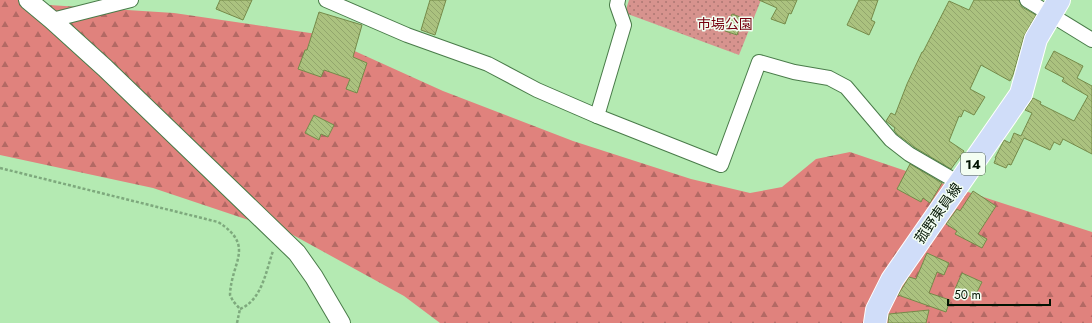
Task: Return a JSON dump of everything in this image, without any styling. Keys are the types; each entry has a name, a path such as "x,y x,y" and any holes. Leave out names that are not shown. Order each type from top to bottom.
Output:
{"main road":[{"name":"菰野東員線","path":"875,323 878,310 892,280 1021,94 1036,39 1055,7"}],"street":[{"path":"28,0 105,68 297,253 314,277 341,323"},
{"path":"52,20 131,0"},
{"path":"326,0 408,36 488,64 537,90 597,116 721,165 759,62 794,72 829,78 846,87 892,140 908,154 959,183"},
{"path":"597,116 624,25 617,5 618,0"},
{"path":"1027,0 1055,7 1091,36"}],"path":[{"path":"0,168 218,222 233,234 239,246 240,251 230,295 240,309"},
{"path":"236,323 240,309 245,307 258,294 279,235"}],"green space":[{"path":"0,0 38,0 49,5 174,13 317,34 443,91 573,141 691,179 750,193 782,187 816,159 850,152 1092,232 1092,323 440,323 404,296 293,235 153,188 0,155"},
{"name":"市場公園","path":"629,0 761,0 739,55 625,13"}],"building":[{"path":"220,0 252,0 243,20 216,9"},
{"path":"430,0 446,0 435,35 421,30"},
{"path":"759,0 797,0 791,14 789,13 785,24 771,19 777,8"},
{"path":"859,0 878,0 871,20 875,22 869,35 847,25"},
{"path":"974,0 1019,0 1022,7 1036,15 1024,36 1010,81 981,65 970,89 985,97 974,115 964,110 961,117 959,116 949,141 964,151 951,169 914,147 897,134 894,130 895,128 886,121 891,113 895,115 922,52 949,1 969,10"},
{"path":"319,12 362,25 353,57 367,63 357,93 346,89 350,79 324,70 321,77 298,69 305,50 307,50"},
{"path":"732,14 743,18 737,35 725,31"},
{"path":"1054,51 1083,66 1077,78 1092,86 1092,154 1063,139 1060,145 1054,142 1050,150 1024,138 1011,165 1008,164 1006,168 994,163 1004,140 1010,143 1014,133 1021,136 1032,113 1025,110 1033,98 1041,102 1040,104 1074,121 1088,96 1062,81 1064,78 1045,68"},
{"path":"314,115 334,125 328,137 321,134 319,140 305,133"},
{"path":"910,164 942,183 930,203 923,198 921,202 897,189"},
{"path":"973,191 996,206 978,234 987,239 982,248 955,234 957,231 946,224 957,209 960,211"},
{"path":"927,253 949,263 944,275 937,272 929,293 950,300 946,312 898,295 909,277 916,279"},
{"path":"962,273 982,282 974,298 955,289"},
{"path":"929,310 926,323 888,323 889,314"}]}
